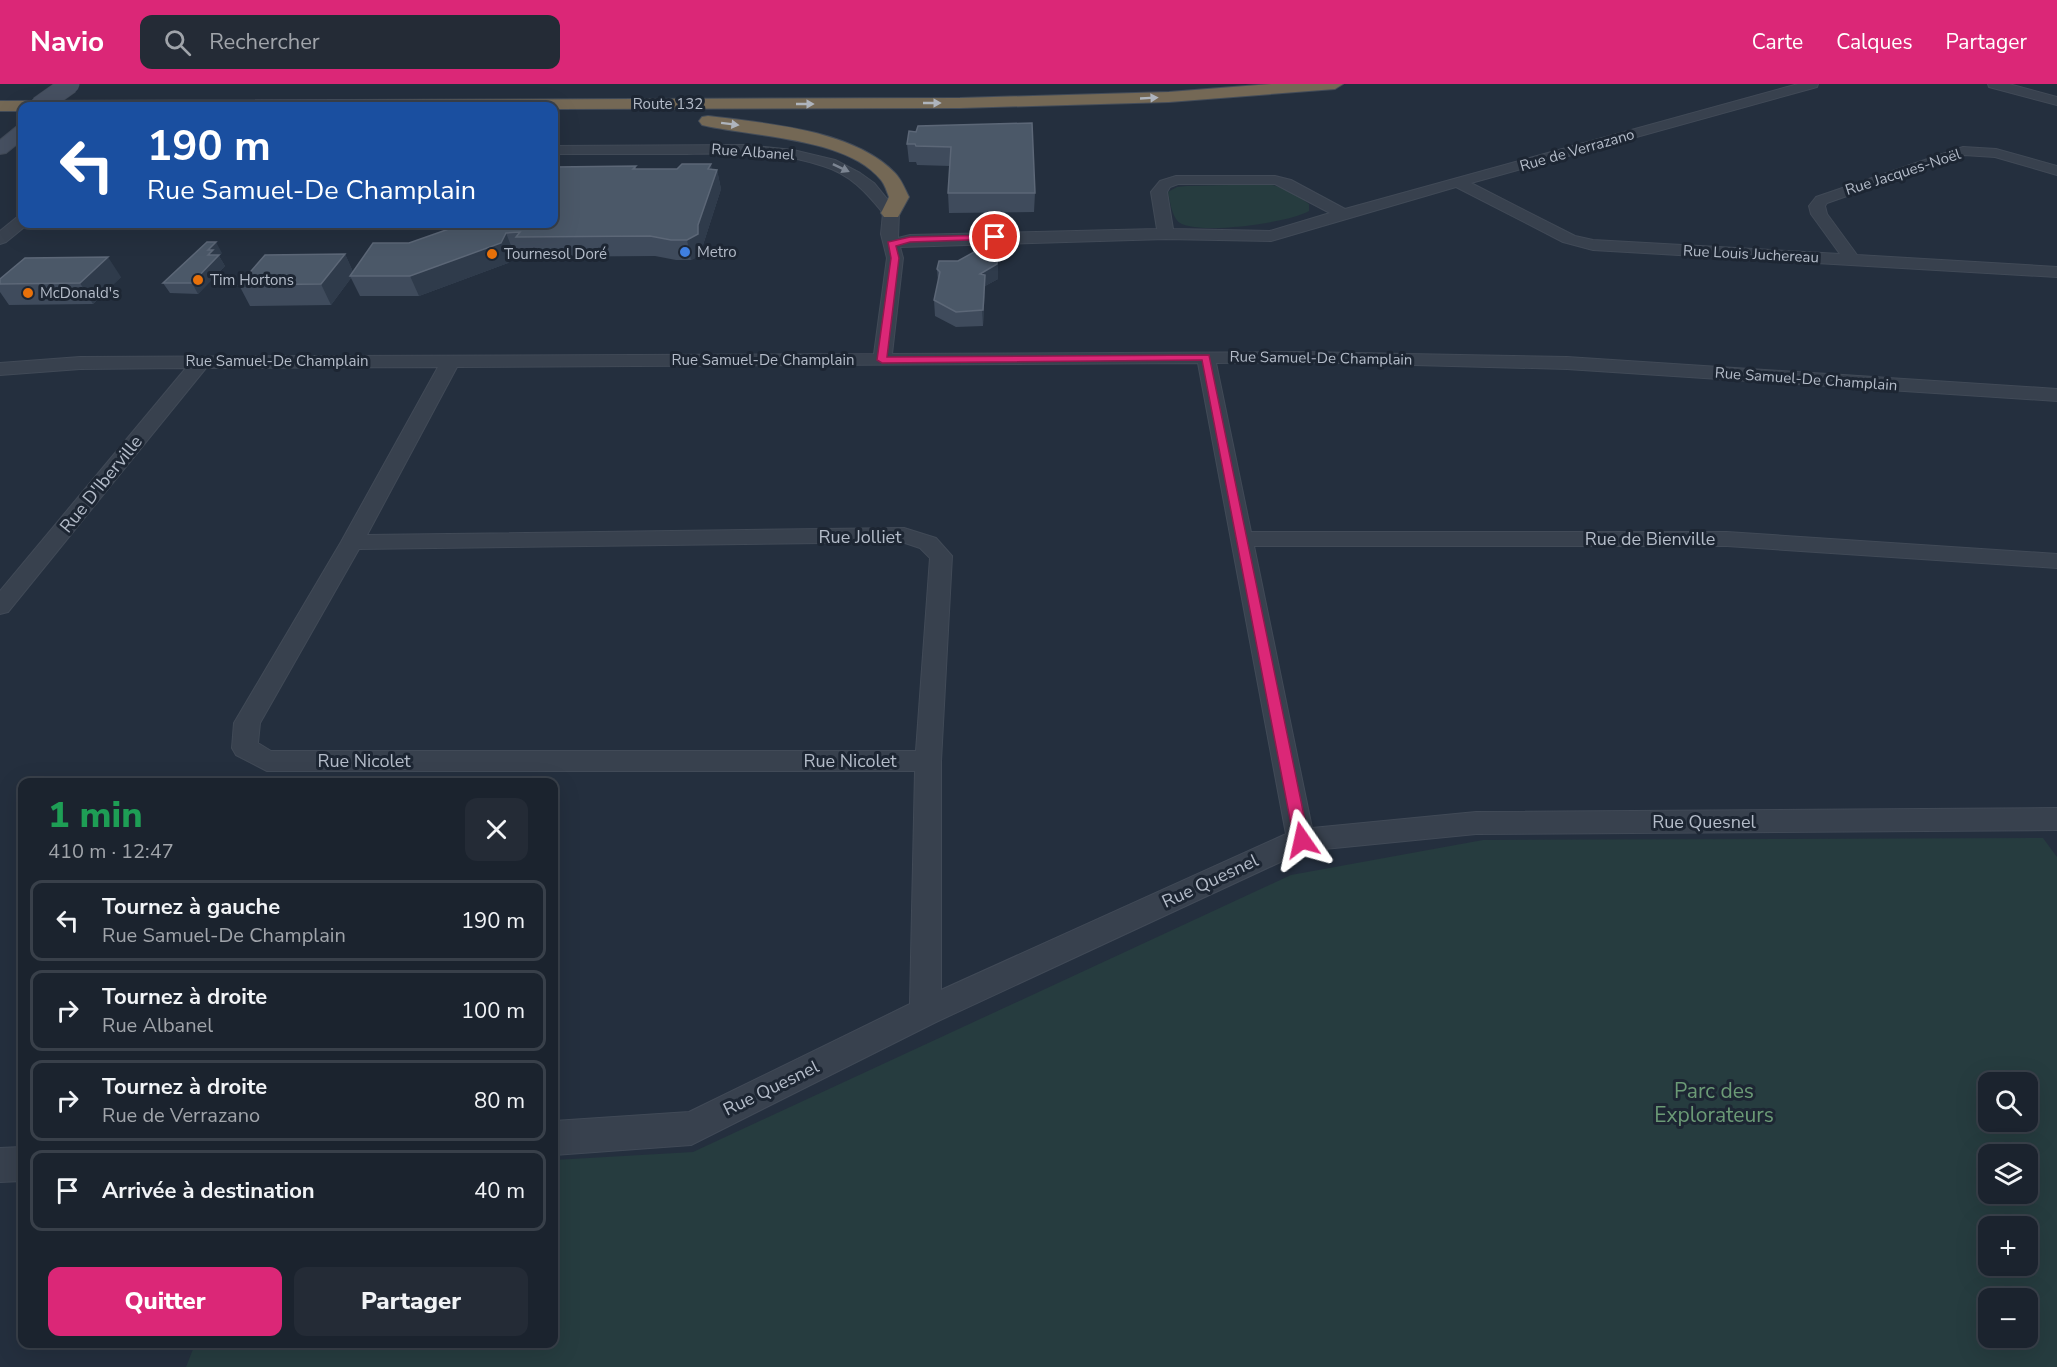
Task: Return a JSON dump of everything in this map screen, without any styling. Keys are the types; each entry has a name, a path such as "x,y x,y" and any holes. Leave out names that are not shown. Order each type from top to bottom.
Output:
{"highway":[{"name":"Route 132","path":"558,105 936,103 1118,99 1221,94 1335,84"},
{"path":"43,85 81,86"},
{"path":"0,90 81,86"},
{"path":"558,107 744,126 829,143 868,160 893,182 899,197 891,213"}],"street":[{"name":"Rue de Verrazano","path":"891,244 910,240 1166,234 1271,236 1342,214 1812,84"},
{"path":"1994,84 2057,101"},
{"path":"47,102 81,86"},
{"path":"61,102 81,86"},
{"path":"0,149 10,132 8,109"},
{"name":"Rue Albanel","path":"558,150 744,149 793,154 836,166 868,186 891,213"},
{"name":"Rue Jacques-Noël","path":"1852,260 1819,214 1817,206 1821,200 1963,151 1996,153 2057,171"},
{"path":"1166,234 1159,192 1165,184 1176,180 1275,180 1286,183 1342,214"},
{"name":"Rue Louis Juchereau","path":"1459,183 1569,239 1593,245 2057,273"},
{"path":"882,360 895,258 889,234 891,213"},
{"path":"0,239 18,223"},
{"name":"Rue Samuel-De Champlain","path":"0,352 31,354 80,363"},
{"path":"1206,357 1302,840"},
{"name":"Rue Samuel-De Champlain","path":"0,369 80,363 1206,357 1567,363 2057,395"},
{"name":"Rue Nicolet","path":"451,360 352,542 247,723 245,748 267,761 928,761"},
{"name":"Rue D'Iberville","path":"0,606 201,362"},
{"name":"Rue Jolliet","path":"352,542 904,535 928,543 941,556 928,761 925,1012"},
{"name":"Rue de Bienville","path":"1242,538 1727,539 2057,561"},
{"name":"Rue Quesnel","path":"558,1138 691,1128 925,1012 1302,840 1476,823 2057,819"}],"green space":[{"path":"1269,184 1289,190 1309,204 1309,211 1283,220 1244,226 1205,228 1190,226 1177,221 1168,192 1177,187 1187,186"},
{"name":"Parc des Explorateurs","path":"2043,838 2057,857 2057,1367 186,1367 193,1348 558,1348 558,1160 693,1152 1291,875 1483,840"}],"building":[{"path":"1032,123 1035,193 948,193 951,147 907,144 909,131 916,132 918,126"},
{"path":"682,164 711,164 708,169 717,170 698,225 698,234 687,240 650,236 516,237 520,232 506,233 501,243 410,276 350,276 373,243 409,243 452,228 558,228 558,167 636,166 633,169 677,169"},
{"path":"207,242 216,242 208,250 213,250 208,255 219,255 192,283 163,283"},
{"path":"974,252 998,253 997,264 980,274 985,275 983,310 956,312 934,300 940,272 937,269 939,261 958,261"},
{"path":"345,254 321,284 239,285 265,255"},
{"path":"108,257 80,283 0,284 0,279 25,258"}],"place":[{"name":"Metro","path":"685,252"},
{"name":"Tournesol Doré","path":"492,254"},
{"name":"Tim Hortons","path":"198,280"},
{"name":"McDonald's","path":"28,293"}],"route":[{"path":"995,237 910,240 891,244 895,258 882,360 1206,357 1302,840"}]}
